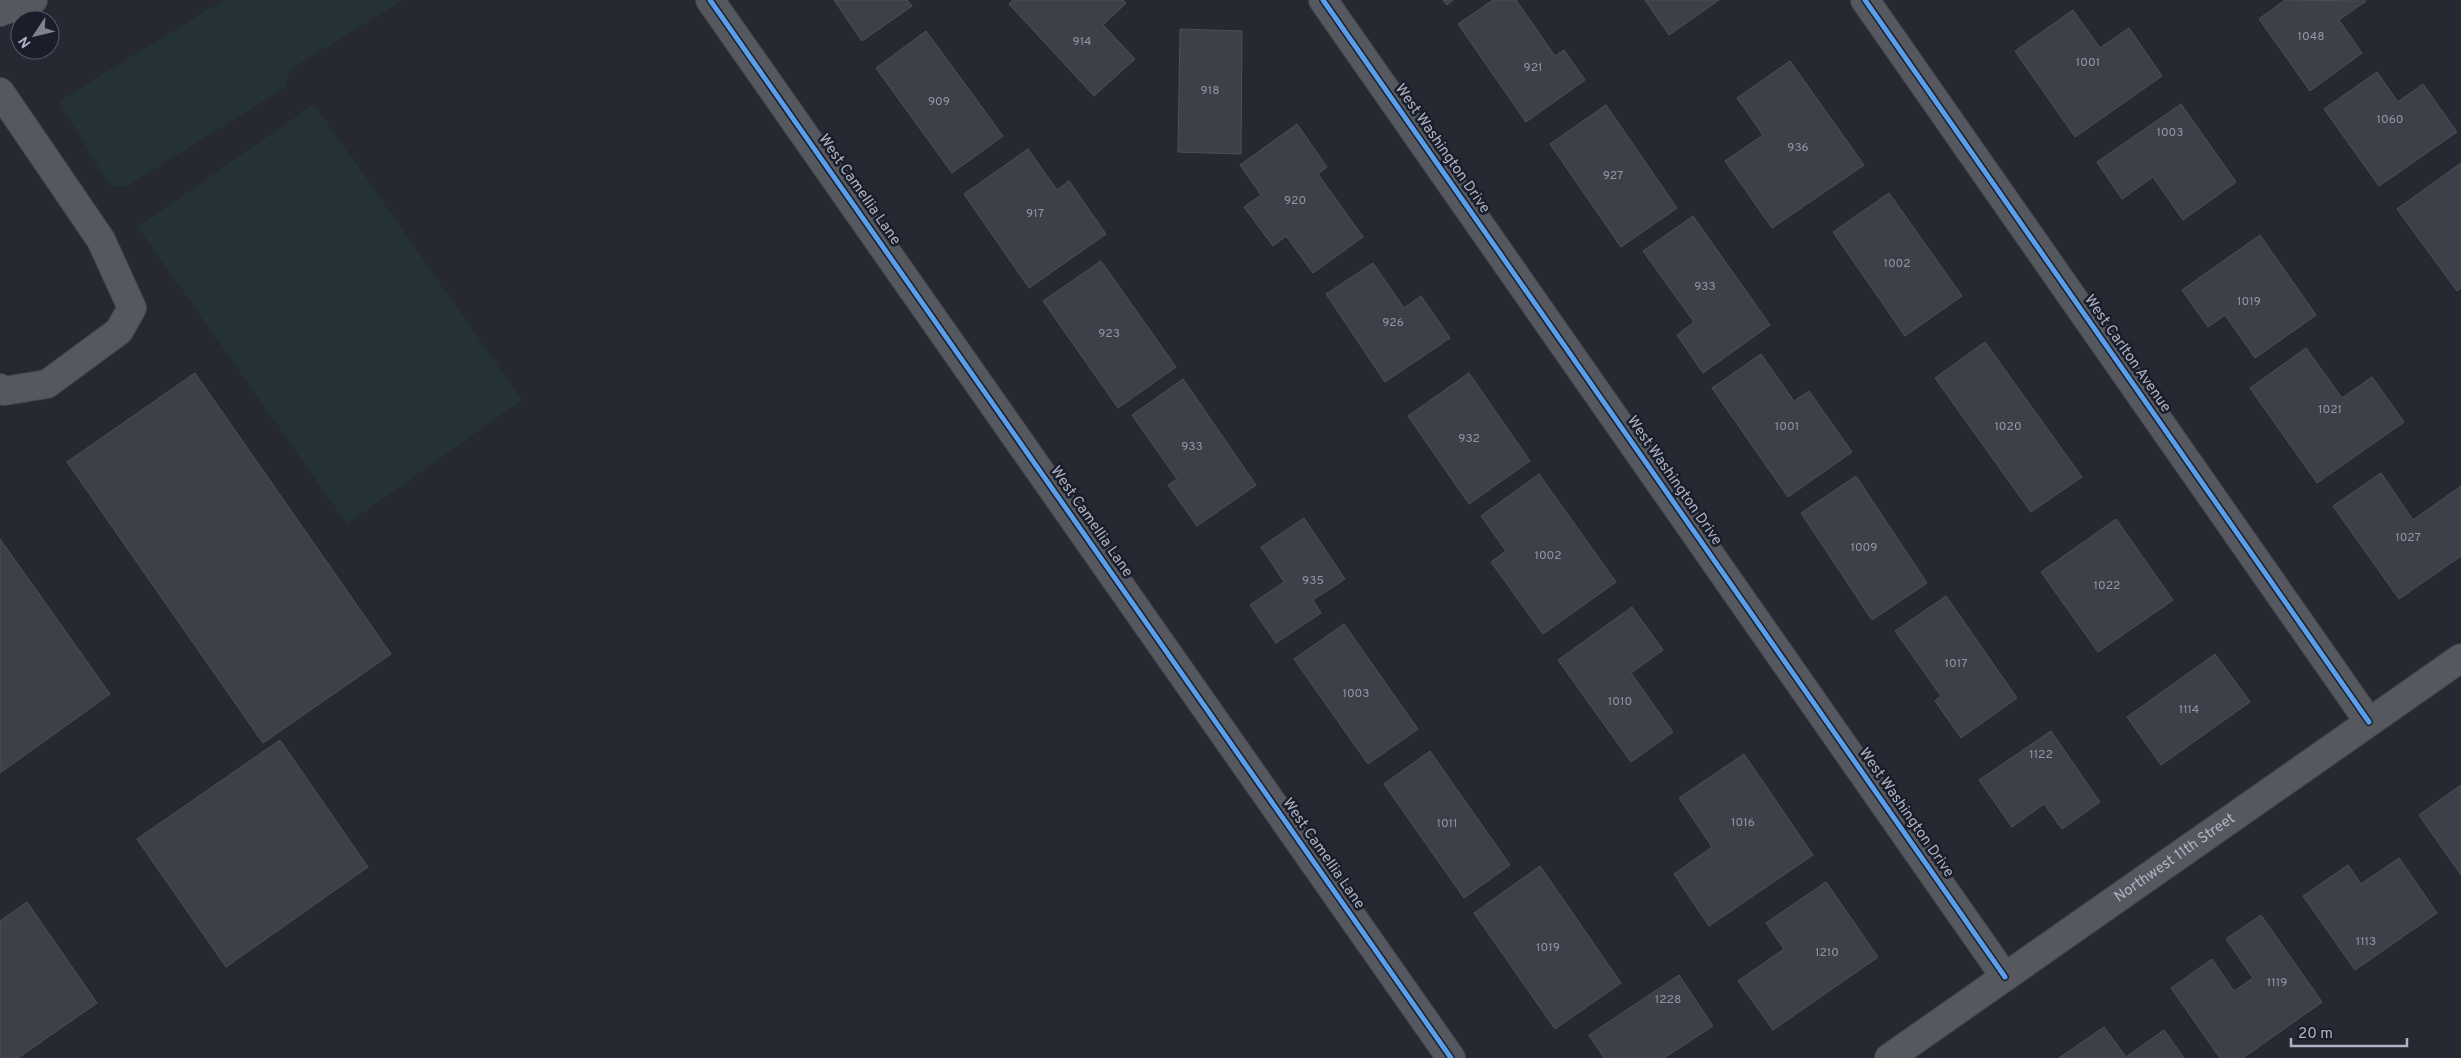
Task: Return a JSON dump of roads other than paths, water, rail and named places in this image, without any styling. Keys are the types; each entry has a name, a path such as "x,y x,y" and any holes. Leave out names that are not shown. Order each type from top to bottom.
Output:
{"street":[{"path":"0,12 32,0"},
{"name":"West Camellia Lane","path":"710,0 1451,1058"},
{"name":"West Washington Drive","path":"1323,0 2005,977"},
{"name":"West Carlton Avenue","path":"1865,0 2370,722"},
{"path":"0,92 101,240 132,308 119,331 46,384 4,391 0,388"},
{"name":"Northwest 11th Street","path":"1889,1058 2461,658"}]}
